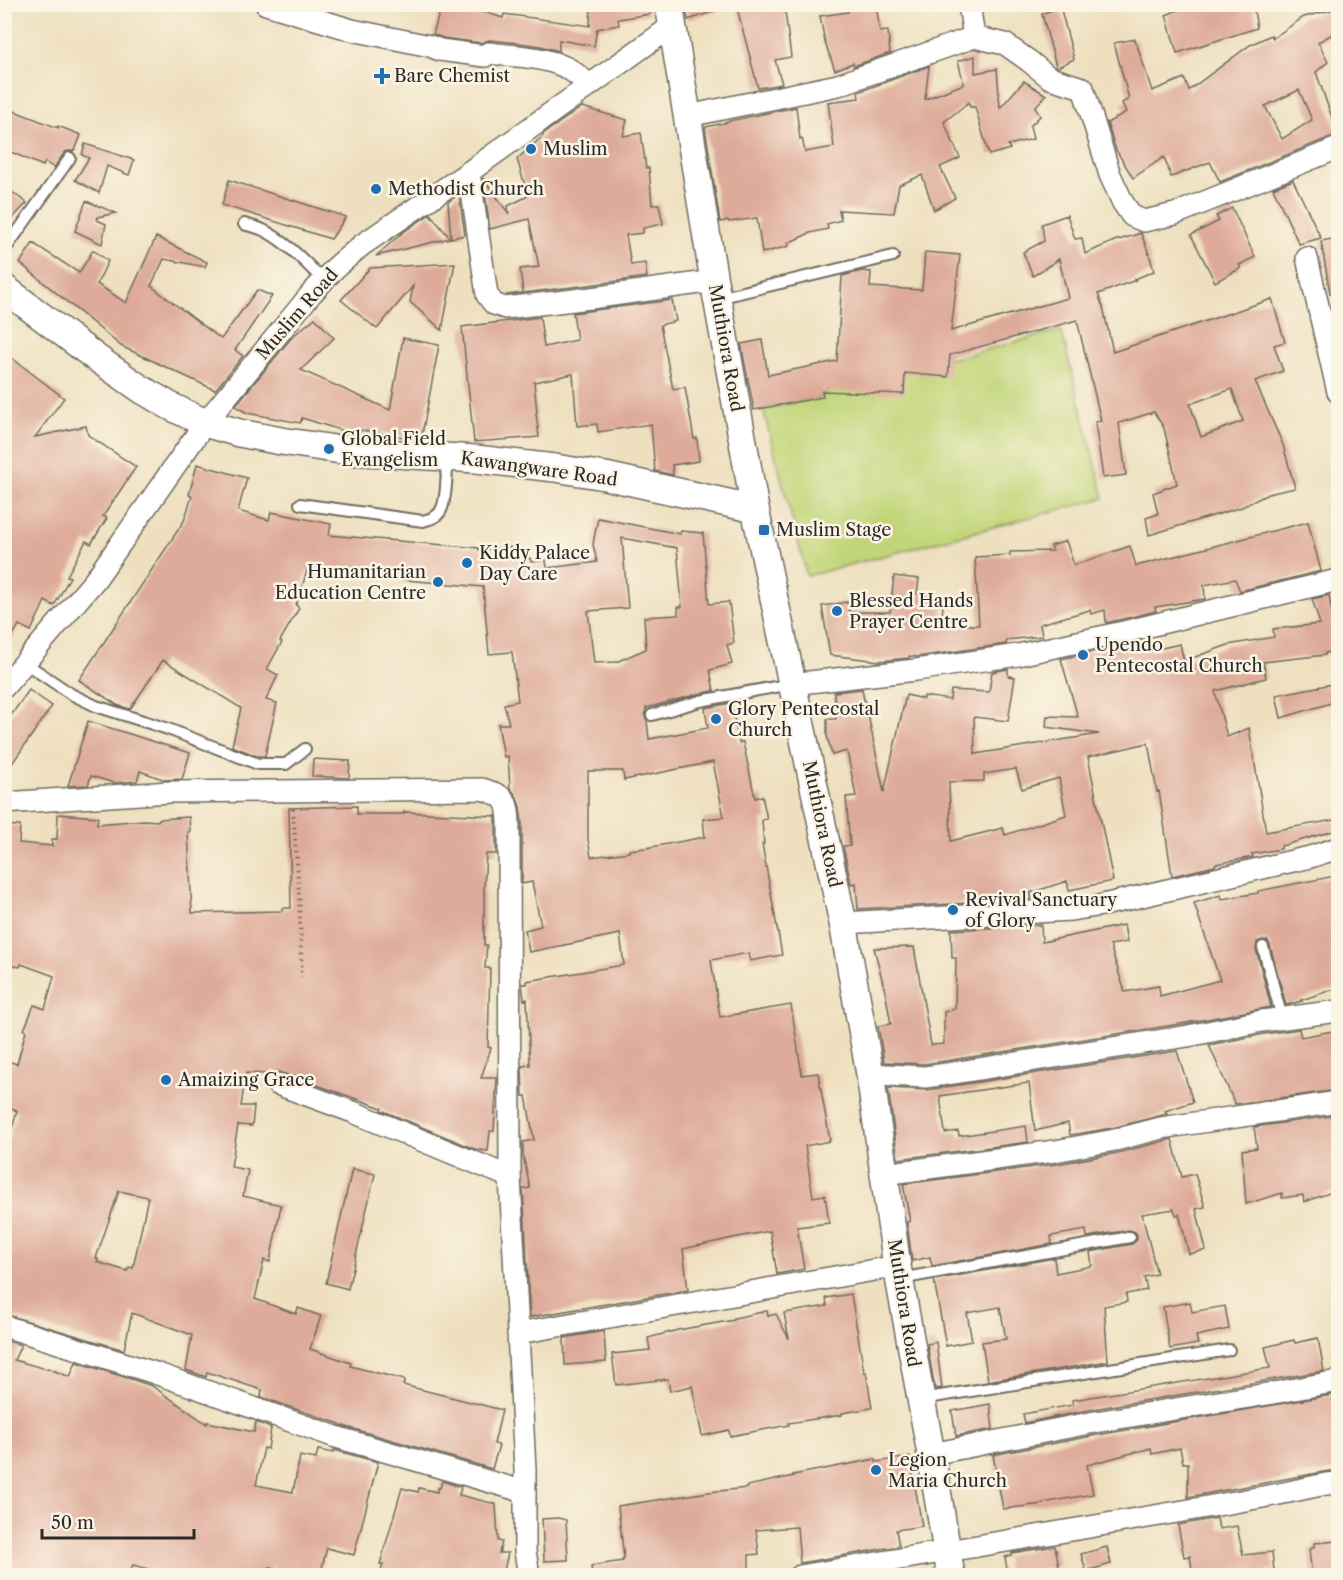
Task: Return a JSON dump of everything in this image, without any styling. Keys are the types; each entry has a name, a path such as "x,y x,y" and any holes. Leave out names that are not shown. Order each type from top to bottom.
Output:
{"street":[{"path":"266,4 352,30 440,50 485,56 488,53 553,63 568,68 590,85"},
{"path":"969,4 974,37"},
{"name":"Muslim Road","path":"4,687 95,580 205,423 335,267 362,245 590,85 670,15"},
{"name":"Muthiora Road","path":"670,15 755,509 843,923 870,1074 898,1273 949,1563"},
{"path":"688,116 838,85 974,37 1005,44 1050,78 1083,88 1110,175 1131,216 1144,221 1175,214 1338,148"},
{"path":"469,171 487,295 494,304 505,308 591,298 716,289"},
{"path":"1307,258 1338,383"},
{"name":"Kawangware Road","path":"4,288 141,389 205,423 240,433 316,447 555,468 604,476 755,509"},
{"path":"791,684 916,670 1018,655 1338,580"},
{"path":"4,803 170,792 482,789 498,794 505,800 509,823 510,1177 519,1333 525,1551 529,1575"},
{"path":"843,923 1071,910 1126,900 1310,857 1338,848"},
{"path":"870,1074 925,1077 1165,1040 1262,1021 1338,1011"},
{"path":"277,1084 353,1112 510,1177"},
{"path":"884,1174 1056,1151 1115,1140 1161,1128 1338,1102"},
{"path":"519,1333 898,1273"},
{"path":"4,1326 155,1373 336,1437 525,1492"},
{"path":"931,1454 1095,1422 1338,1381"},
{"path":"800,1575 949,1563 1201,1508 1338,1483"}],"lane":[{"path":"4,251 70,158"},
{"path":"244,224 262,229 276,238 297,254 323,280"},
{"path":"716,289 893,256"},
{"path":"300,504 423,521 435,517 443,507 447,480 447,457"},
{"path":"25,663 71,694 96,706 168,729 258,764 285,764 305,749"},
{"path":"652,715 700,701 791,684"},
{"path":"1263,947 1282,1018"},
{"path":"898,1273 1130,1237"},
{"path":"920,1399 1229,1350"}],"path":[{"path":"292,791 302,978"}],"green space":[{"path":"1061,330 1104,498 807,576 763,409 823,397 825,392"}],"building":[{"path":"442,4 472,4 471,8 503,18 504,14 590,26 591,4 649,4 650,14 618,19 619,25 597,29 594,46 559,40 559,51 519,43 489,40 481,43 443,38 433,34"},
{"path":"685,4 724,4 724,8 688,20"},
{"path":"736,4 784,4 791,57 775,60 782,84 758,88"},
{"path":"847,4 876,4 880,32 888,31 890,53 835,70 825,43 820,16 848,12"},
{"path":"1194,4 1253,4 1257,28 1177,53 1166,15"},
{"path":"1060,6 1074,59 1058,67 1042,14"},
{"path":"1335,9 1338,18 1338,31 1318,42 1328,62 1316,72 1338,135 1220,182 1210,162 1171,177 1164,157 1133,178 1116,150 1107,123 1126,112 1122,103 1129,99 1114,43 1135,39 1152,91 1184,78 1189,90 1250,45 1271,35 1273,38 1304,17","holes":["1299,90 1312,120 1282,139 1265,106"]},
{"path":"975,56 975,73 997,69 1000,108 1024,81 1046,95 1035,107 1040,116 1030,126 1033,139 1008,145 1010,149 989,155 975,107 970,107 969,102 944,122 960,158 940,167 955,198 934,210 922,175 899,185 894,213 839,210 841,220 827,224 828,229 810,233 788,243 789,246 762,253 757,218 720,222 705,127 796,107 800,139 802,138 805,152 834,147 828,102 859,98 858,92 929,66 925,99 964,84 958,61"},
{"path":"4,107 81,135 76,148 64,153 54,168 45,162 43,166 4,149"},
{"path":"582,107 627,120 623,136 641,133 646,168 649,168 652,205 659,204 663,224 643,228 643,233 626,235 631,265 645,263 647,277 523,293 520,269 539,267 529,219 490,229 483,178 509,214 508,206 528,196 517,159 543,134"},
{"path":"85,144 134,160 129,175 107,166 99,193 75,180 89,158 82,155"},
{"path":"229,180 346,217 331,239 222,205"},
{"path":"1293,180 1321,238 1299,244 1273,188"},
{"path":"4,186 27,203 4,227"},
{"path":"459,194 465,235 451,238 448,202"},
{"path":"86,201 116,213 98,217 97,220 106,224 102,244 75,231"},
{"path":"1232,208 1255,257 1239,265 1241,268 1215,282 1191,235 1219,221 1216,216"},
{"path":"430,214 450,238 376,256 402,233"},
{"path":"1067,215 1075,239 1082,238 1085,254 1119,239 1141,233 1154,271 1098,294 1113,352 1272,299 1285,342 1274,345 1283,371 1255,381 1283,445 1295,488 1268,494 1242,507 1149,535 1146,518 1158,514 1153,493 1177,484 1164,428 1154,412 1119,423 1126,475 1103,478 1095,422 1101,421 1077,320 950,355 948,377 905,373 904,394 822,391 823,397 754,410 741,344 762,340 768,375 837,361 842,276 862,271 871,272 870,287 922,290 925,252 960,255 951,331 1068,298 1059,259 1033,276 1023,252 1044,241 1042,224","holes":["1232,389 1243,421 1201,437 1190,404"]},
{"path":"156,237 207,262 205,267 164,259 151,286 221,339 257,290 272,296 235,350 243,356 215,390 121,346 20,263 33,243 79,273 93,250 108,261 97,284 126,303"},
{"path":"1338,238 1338,292 1330,293 1321,241"},
{"path":"455,263 442,330 410,302 413,286 377,329 341,300 370,268"},
{"path":"672,300 676,321 660,325 673,389 685,387 694,439 697,438 699,461 672,465 673,475 655,471 651,424 598,432 597,424 577,426 573,374 534,382 539,437 474,442 462,327 540,317 544,347 577,340 573,313"},
{"path":"315,318 334,338 301,370 390,410 403,338 439,345 421,440 361,430 359,436 302,418 300,423 247,413 235,406 293,336"},
{"path":"4,352 64,398 35,437 86,426 88,435 136,467 103,516 107,518 91,544 86,541 54,606 45,601 31,631 19,625 4,651"},
{"path":"197,464 247,478 238,511 269,520 271,512 331,524 329,535 479,548 479,550 517,547 518,560 530,558 531,562 546,560 547,568 597,562 593,544 598,518 680,534 681,531 703,533 709,604 729,602 734,643 727,645 732,664 710,670 714,691 646,708 645,717 649,739 708,728 705,708 731,703 739,743 743,742 755,798 762,796 767,819 762,820 764,844 762,844 782,955 750,961 748,953 711,960 720,1017 791,1005 802,1075 818,1073 830,1141 805,1146 813,1197 825,1195 829,1223 797,1227 804,1269 777,1274 770,1231 683,1249 688,1290 530,1317 523,1189 530,1188 523,1155 523,1142 534,1140 526,1096 523,1096 522,1066 530,1065 527,999 524,1000 522,984 527,984 527,981 624,965 620,934 529,952 525,930 541,926 532,882 522,884 520,807 517,797 510,788 508,756 504,757 498,724 509,724 504,704 518,701 512,652 489,654 483,587 307,571 296,605 299,608 267,669 278,675 266,700 277,703 265,756 257,756 232,746 241,708 163,660 130,709 117,705 79,680 184,521 192,496 189,495","holes":["622,538 677,548 682,607 678,607 678,615 644,617 646,649 616,662 594,663 588,611 628,608","713,762 724,817 703,819 705,837 591,857 588,840 588,771 623,771 624,780"]},
{"path":"1308,522 1321,571 1240,591 1235,579 1204,585 1205,599 1155,607 1156,611 1106,623 1105,610 1091,614 1090,610 1040,624 1042,636 1006,640 1006,644 879,661 830,655 822,606 847,602 849,612 890,612 894,576 919,579 917,594 944,597 941,625 979,625 975,557 1010,555 1010,552 1053,551 1051,546 1066,541 1074,565 1130,546 1136,566"},
{"path":"1329,595 1338,651 1325,653 1325,655 1263,662 1266,678 1215,691 1227,737 1249,728 1266,832 1334,820 1337,830 1281,846 1281,849 1252,854 1253,857 1215,864 1215,866 1172,876 1159,791 1157,792 1148,743 1088,757 1113,881 1069,890 1067,881 1030,893 1032,898 1027,900 858,909 856,883 851,884 843,846 850,846 846,797 856,796 847,751 832,755 827,736 827,719 836,719 834,692 862,689 884,792 906,695 924,699 924,696 950,700 951,690 989,692 992,672 1008,669 1008,676 1015,677 1008,721 974,717 975,754 1099,734 1046,727 1047,716 1078,717 1061,659 1148,639 1149,651 1180,644 1184,661 1228,645 1274,637 1273,629 1320,624 1312,599","holes":["1016,769 1022,789 1059,778 1066,815 1005,835 1003,828 951,841 949,782 984,781 984,774"]},
{"path":"1338,683 1338,701 1281,718 1276,695"},
{"path":"29,690 52,706 4,775 4,725"},
{"path":"88,721 190,753 182,779 165,780 140,771 137,781 114,783 91,776 88,785 68,786"},
{"path":"313,759 350,761 349,778 312,776"},
{"path":"357,806 357,814 404,814 404,812 496,816 496,854 486,854 484,889 484,945 487,945 485,968 490,968 488,1047 491,1048 481,1078 497,1078 494,1131 490,1131 488,1151 477,1150 381,1110 382,1108 297,1078 297,1076 275,1071 269,1074 246,1073 241,1106 254,1106 252,1126 238,1125 231,1167 248,1170 243,1196 281,1205 270,1262 264,1260 255,1299 296,1314 298,1308 321,1316 310,1349 351,1363 350,1366 405,1380 403,1385 502,1410 494,1444 499,1445 492,1469 340,1425 261,1397 262,1390 207,1372 206,1377 186,1370 192,1335 132,1313 124,1350 4,1314 4,1139 9,1140 17,1111 4,1106 4,1060 17,1064 26,1031 24,1030 34,1005 45,1009 54,976 21,964 20,967 4,964 4,825 20,826 19,843 52,846 52,839 57,839 58,814 98,817 97,824 189,817 192,913 282,911 282,908 291,908 289,808","holes":["119,1191 148,1197 133,1268 129,1267 127,1271 97,1262 96,1258"]},
{"path":"1335,876 1338,886 1338,988 1286,1005 1270,945 1268,941 1262,940 1257,942 1256,949 1271,1007 1186,1023 924,1064 884,1062 878,1026 891,1024 874,948 914,947 931,1045 944,1044 944,1012 955,1009 956,958 952,958 951,930 1041,925 1042,942 1124,925 1127,942 1110,945 1125,992 1159,986 1160,996 1220,980 1194,903 1221,895 1222,899 1258,893 1258,891"},
{"path":"1299,1029 1301,1037 1338,1030 1338,1090 1235,1104 1209,1045"},
{"path":"1177,1051 1193,1102 1165,1111 1167,1114 1112,1128 1070,1135 1068,1123 1035,1131 1029,1083 940,1096 945,1133 958,1131 959,1136 1026,1126 1028,1142 898,1159 888,1088 927,1090"},
{"path":"1338,1115 1338,1190 1304,1202 1303,1195 1282,1198 1282,1193 1246,1204 1242,1150 1257,1148 1254,1127"},
{"path":"1172,1139 1182,1177 1195,1174 1205,1207 1196,1209 1206,1250 1189,1254 1179,1214 1176,1215 1174,1209 1142,1214 1157,1274 1144,1277 1147,1290 1126,1294 1127,1302 1104,1306 1108,1361 988,1381 982,1342 1006,1339 1000,1307 967,1313 972,1341 946,1346 934,1280 1054,1258 1056,1273 1092,1266 1090,1252 1132,1244 1137,1240 1137,1235 1129,1230 1087,1237 1086,1230 1051,1236 1052,1244 932,1266 930,1257 912,1261 907,1222 910,1221 903,1184 1057,1164 1117,1153"},
{"path":"352,1169 375,1174 348,1289 326,1283"},
{"path":"851,1294 872,1408 730,1436 729,1430 702,1436 692,1386 670,1391 668,1379 616,1385 612,1354 650,1350 648,1338 767,1311 768,1316 776,1314 789,1339 784,1313 827,1306 826,1298"},
{"path":"1190,1302 1192,1312 1225,1306 1229,1329 1196,1336 1198,1344 1170,1349 1163,1307"},
{"path":"604,1331 606,1362 565,1365 564,1338"},
{"path":"1318,1338 1324,1371 1093,1409 1025,1423 1023,1414 1073,1405 1072,1400 1270,1368 1265,1347 1294,1340 1295,1343"},
{"path":"4,1340 21,1345 14,1360 47,1368 70,1377 76,1362 134,1380 152,1386 207,1424 207,1422 254,1432 256,1422 271,1428 268,1449 264,1448 256,1485 293,1492 300,1456 316,1459 318,1450 333,1453 334,1450 378,1462 354,1555 327,1548 320,1575 304,1575 270,1567 269,1572 265,1572 264,1575 170,1575 133,1565 128,1575 4,1575"},
{"path":"936,1342 942,1388 935,1389 927,1344"},
{"path":"1338,1394 1338,1470 1188,1497 1188,1463 1183,1463 1180,1448 1152,1454 1151,1448 1087,1465 1093,1494 1003,1509 993,1455"},
{"path":"990,1404 993,1429 956,1436 952,1411"},
{"path":"910,1457 922,1526 896,1530 899,1546 800,1563 797,1527 756,1530 759,1554 749,1555 749,1575 592,1575 591,1566 624,1559 618,1506 747,1488 747,1486 793,1475 876,1459 876,1462"},
{"path":"442,1481 461,1487 459,1495 496,1504 498,1541 502,1542 499,1553 508,1553 503,1575 380,1575 383,1564 380,1564 402,1488 418,1492 419,1488 437,1492"},
{"path":"1217,1518 1219,1529 1237,1526 1243,1555 1272,1552 1274,1570 1266,1571 1267,1575 1193,1575 1190,1556 1184,1557 1178,1525"},
{"path":"542,1519 566,1520 568,1560 544,1561"},
{"path":"1338,1541 1338,1575 1312,1575 1309,1550 1314,1547 1314,1543"},
{"path":"1055,1546 1059,1566 1008,1575 1005,1557 1012,1553"},
{"path":"1107,1547 1111,1564 1086,1571 1081,1554"}],"place":[{"name":"Bare Chemist","path":"382,76"},
{"name":"Muslim","path":"531,149"},
{"name":"Methodist Church","path":"376,189"},
{"name":"Global Field Evangelism","path":"329,449"},
{"name":"Muslim Stage","path":"764,530"},
{"name":"Kiddy Palace Day Care","path":"467,563"},
{"name":"Humanitarian Education Centre","path":"438,582"},
{"name":"Blessed Hands Prayer Centre","path":"837,611"},
{"name":"Upendo Pentecostal Church","path":"1083,655"},
{"name":"Glory Pentecostal Church","path":"716,719"},
{"name":"Revival Sanctuary of Glory","path":"953,910"},
{"name":"Amaizing Grace","path":"166,1080"},
{"name":"Legion Maria Church","path":"876,1470"}]}
